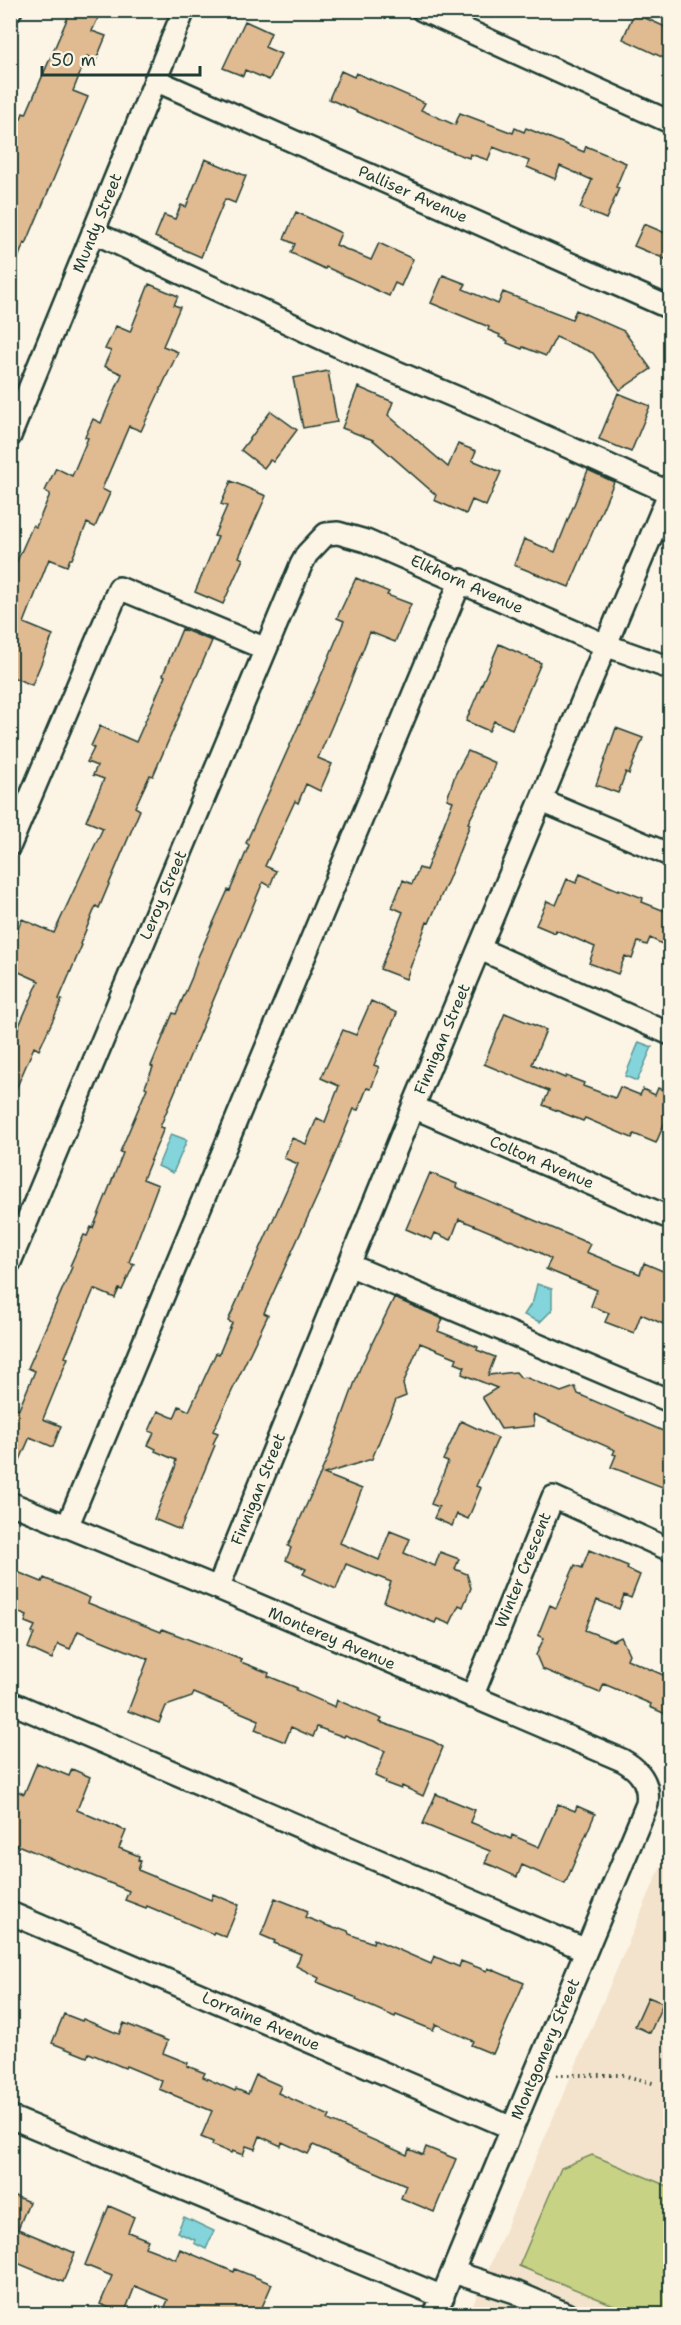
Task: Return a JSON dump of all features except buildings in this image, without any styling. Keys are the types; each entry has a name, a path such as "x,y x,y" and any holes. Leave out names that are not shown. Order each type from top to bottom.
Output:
{"street":[{"name":"Mundy Street","path":"10,436 184,10"},
{"path":"422,10 670,122"},
{"name":"Palliser Avenue","path":"155,80 670,309"},
{"path":"93,232 366,359 670,492"},
{"name":"Finnigan Street","path":"218,1588 413,1107 670,492"},
{"name":"Elkhorn Avenue","path":"326,534 338,533 366,541 605,645 670,668"},
{"name":"Leroy Street","path":"10,1262 301,565 307,554 326,534"},
{"path":"67,1527 460,580"},
{"path":"10,845 118,588 266,649"},
{"path":"542,801 670,855"},
{"path":"480,949 670,1034"},
{"name":"Colton Avenue","path":"413,1107 670,1218"},
{"path":"350,1265 670,1401"},
{"name":"Winter Crescent","path":"471,1697 552,1497 670,1550"},
{"name":"Monterey Avenue","path":"10,1503 218,1588 622,1760 636,1769 646,1783"},
{"path":"10,1702 586,1950"},
{"name":"Montgomery Street","path":"439,2306 646,1804 648,1790 646,1783"},
{"name":"Lorraine Avenue","path":"10,1913 512,2128"},
{"path":"10,2117 439,2306"},
{"path":"453,2272 515,2292 566,2314"}],"path":[{"path":"535,2071 558,2075 623,2074 656,2084"}],"shaded area":[{"path":"670,1845 670,2314 469,2314"}],"green space":[{"path":"592,2155 670,2187 670,2314 635,2314 519,2266 561,2168"}],"water":[{"path":"639,1042 652,1047 637,1081 625,1076"},
{"path":"171,1134 187,1140 173,1173 158,1166"},
{"path":"537,1284 552,1289 552,1310 540,1322 524,1315 533,1301"},
{"path":"184,2217 214,2231 206,2249 194,2243 195,2240 177,2232"}]}
